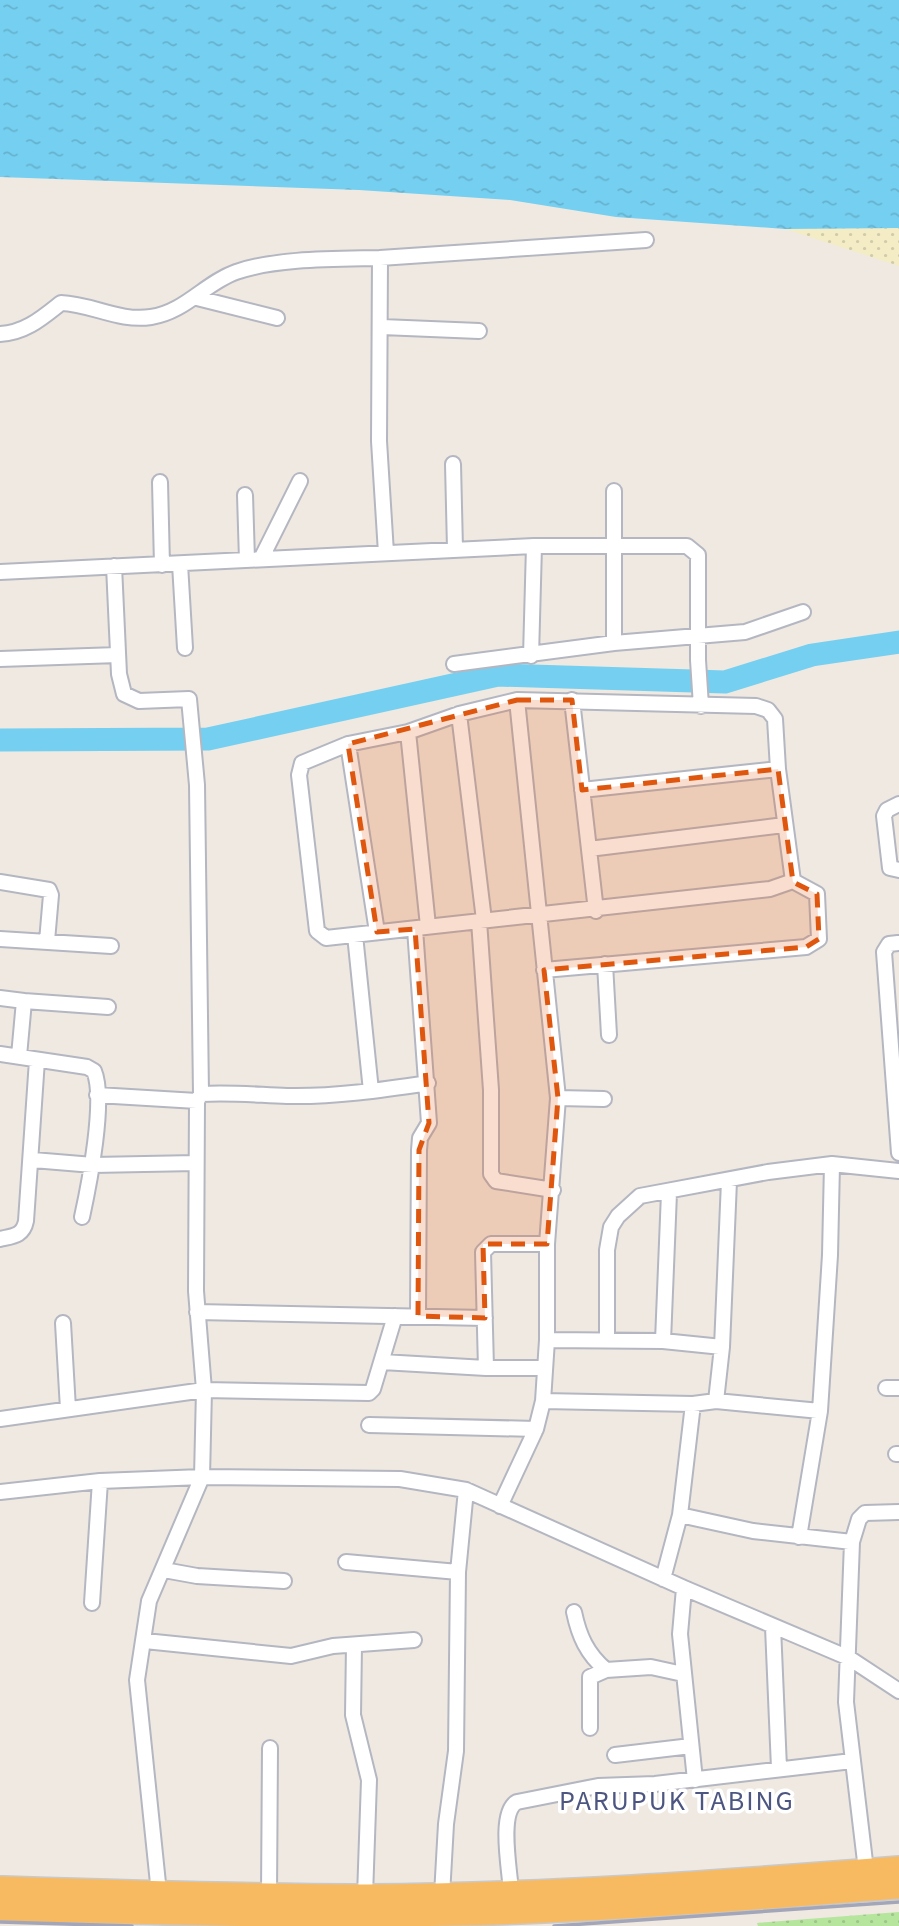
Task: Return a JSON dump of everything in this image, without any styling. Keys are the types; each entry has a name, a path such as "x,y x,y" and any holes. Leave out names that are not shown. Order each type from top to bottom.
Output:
{"highway":[{"path":"0,1909 244,1905 457,1914 686,1894 899,1868"},
{"path":"0,1888 159,1892 244,1905 269,1895 365,1896 511,1892 686,1894 899,1887"}],"street":[{"path":"0,334 15,333 27,327 61,303 136,319 176,310 236,272 267,265 646,240"},
{"path":"380,258 382,387 379,441 386,553"},
{"path":"197,298 277,318"},
{"path":"382,327 479,331"},
{"path":"453,464 455,549"},
{"path":"254,560 300,481"},
{"path":"160,482 162,565"},
{"path":"614,491 614,643"},
{"path":"245,495 254,560"},
{"path":"531,656 534,545"},
{"path":"0,572 534,545 687,546 695,549 698,555 701,706"},
{"path":"180,564 185,648"},
{"path":"114,566 121,687 128,697 139,701 189,699 197,785 197,1312 204,1390 202,1477 149,1601 137,1680 139,1721 159,1892"},
{"path":"454,664 614,643 745,632 803,612"},
{"path":"0,659 118,655"},
{"path":"500,1506 536,1429 543,1401 547,1340 547,1244 558,1098 517,700"},
{"path":"544,970 814,944 820,931 817,894 793,881 770,889 596,911 326,938 317,931 299,775 299,769 305,760 348,744 408,732 459,714 517,700 757,706 768,710 775,719 784,825 793,881"},
{"path":"572,701 596,911"},
{"path":"459,714 482,921 491,1090 491,1174 496,1181 553,1190"},
{"path":"408,732 422,928 429,1123 420,1138 418,1316"},
{"path":"348,744 377,933"},
{"path":"582,790 778,769"},
{"path":"899,804 887,810 884,816 887,861 890,868 899,870"},
{"path":"589,849 784,825"},
{"path":"0,882 49,890 47,941"},
{"path":"355,935 371,1091"},
{"path":"0,939 111,946"},
{"path":"898,943 889,944 884,952 899,1153"},
{"path":"605,964 609,1035"},
{"path":"0,998 108,1007"},
{"path":"19,1056 24,1001"},
{"path":"0,1054 88,1067 97,1077 93,1165 82,1217"},
{"path":"0,1239 17,1235 24,1230 33,1160 37,1060"},
{"path":"97,1095 199,1098 223,1092 289,1096 371,1091 428,1083"},
{"path":"558,1098 604,1099"},
{"path":"33,1160 93,1165 197,1163"},
{"path":"799,1537 820,1411 831,1255 832,1164"},
{"path":"607,1339 607,1250 611,1227 618,1216 640,1196 669,1193 768,1172 832,1164 899,1171"},
{"path":"716,1401 722,1347 729,1181"},
{"path":"663,1341 669,1193"},
{"path":"486,1368 486,1247 491,1244 547,1244"},
{"path":"197,1312 485,1318"},
{"path":"0,1419 204,1390 363,1394 373,1389 395,1316"},
{"path":"63,1323 68,1409"},
{"path":"547,1340 663,1341 722,1347"},
{"path":"382,1362 486,1368 545,1368"},
{"path":"543,1401 693,1404 716,1401 820,1411"},
{"path":"663,1579 680,1515 693,1404"},
{"path":"369,1424 536,1429"},
{"path":"0,1492 100,1481 202,1477 400,1479 466,1490 663,1579 849,1658 899,1691"},
{"path":"92,1602 100,1481"},
{"path":"442,1895 447,1815 456,1751 458,1572 466,1490"},
{"path":"866,1870 846,1702 852,1542 859,1519 865,1513 899,1512"},
{"path":"680,1515 752,1531 852,1542"},
{"path":"346,1562 458,1572"},
{"path":"164,1570 197,1576 284,1581"},
{"path":"684,1588 680,1634 695,1780"},
{"path":"574,1612 578,1630 592,1658 606,1670"},
{"path":"773,1627 779,1768"},
{"path":"145,1641 291,1656 333,1646 414,1640"},
{"path":"354,1645 353,1715 369,1780 365,1896"},
{"path":"590,1728 590,1677 606,1670 652,1667 683,1674"},
{"path":"615,1755 691,1746"},
{"path":"269,1895 270,1748"},
{"path":"511,1892 505,1823 513,1804 589,1787 695,1780 852,1761"}],"highlighted area":[{"path":"517,700 572,700 582,790 778,769 793,882 817,894 819,939 806,947 544,970 558,1098 547,1244 483,1244 485,1318 418,1316 419,1150 429,1123 415,929 377,932 348,744"}],"green space":[{"path":"899,1912 899,1926 758,1926 757,1923"}],"sand":[{"path":"899,228 899,266 785,229"}],"water":[{"path":"0,0 899,0 899,228 785,229 616,217 510,200 359,190 0,177"}],"waterway":[{"path":"0,740 208,739 498,675 725,682 812,655 899,642"}],"railway":[{"path":"554,1926 899,1902"},
{"path":"0,1922 132,1926"}],"district":[{"name":"PARUPUK TABING","path":"677,1800"}]}
